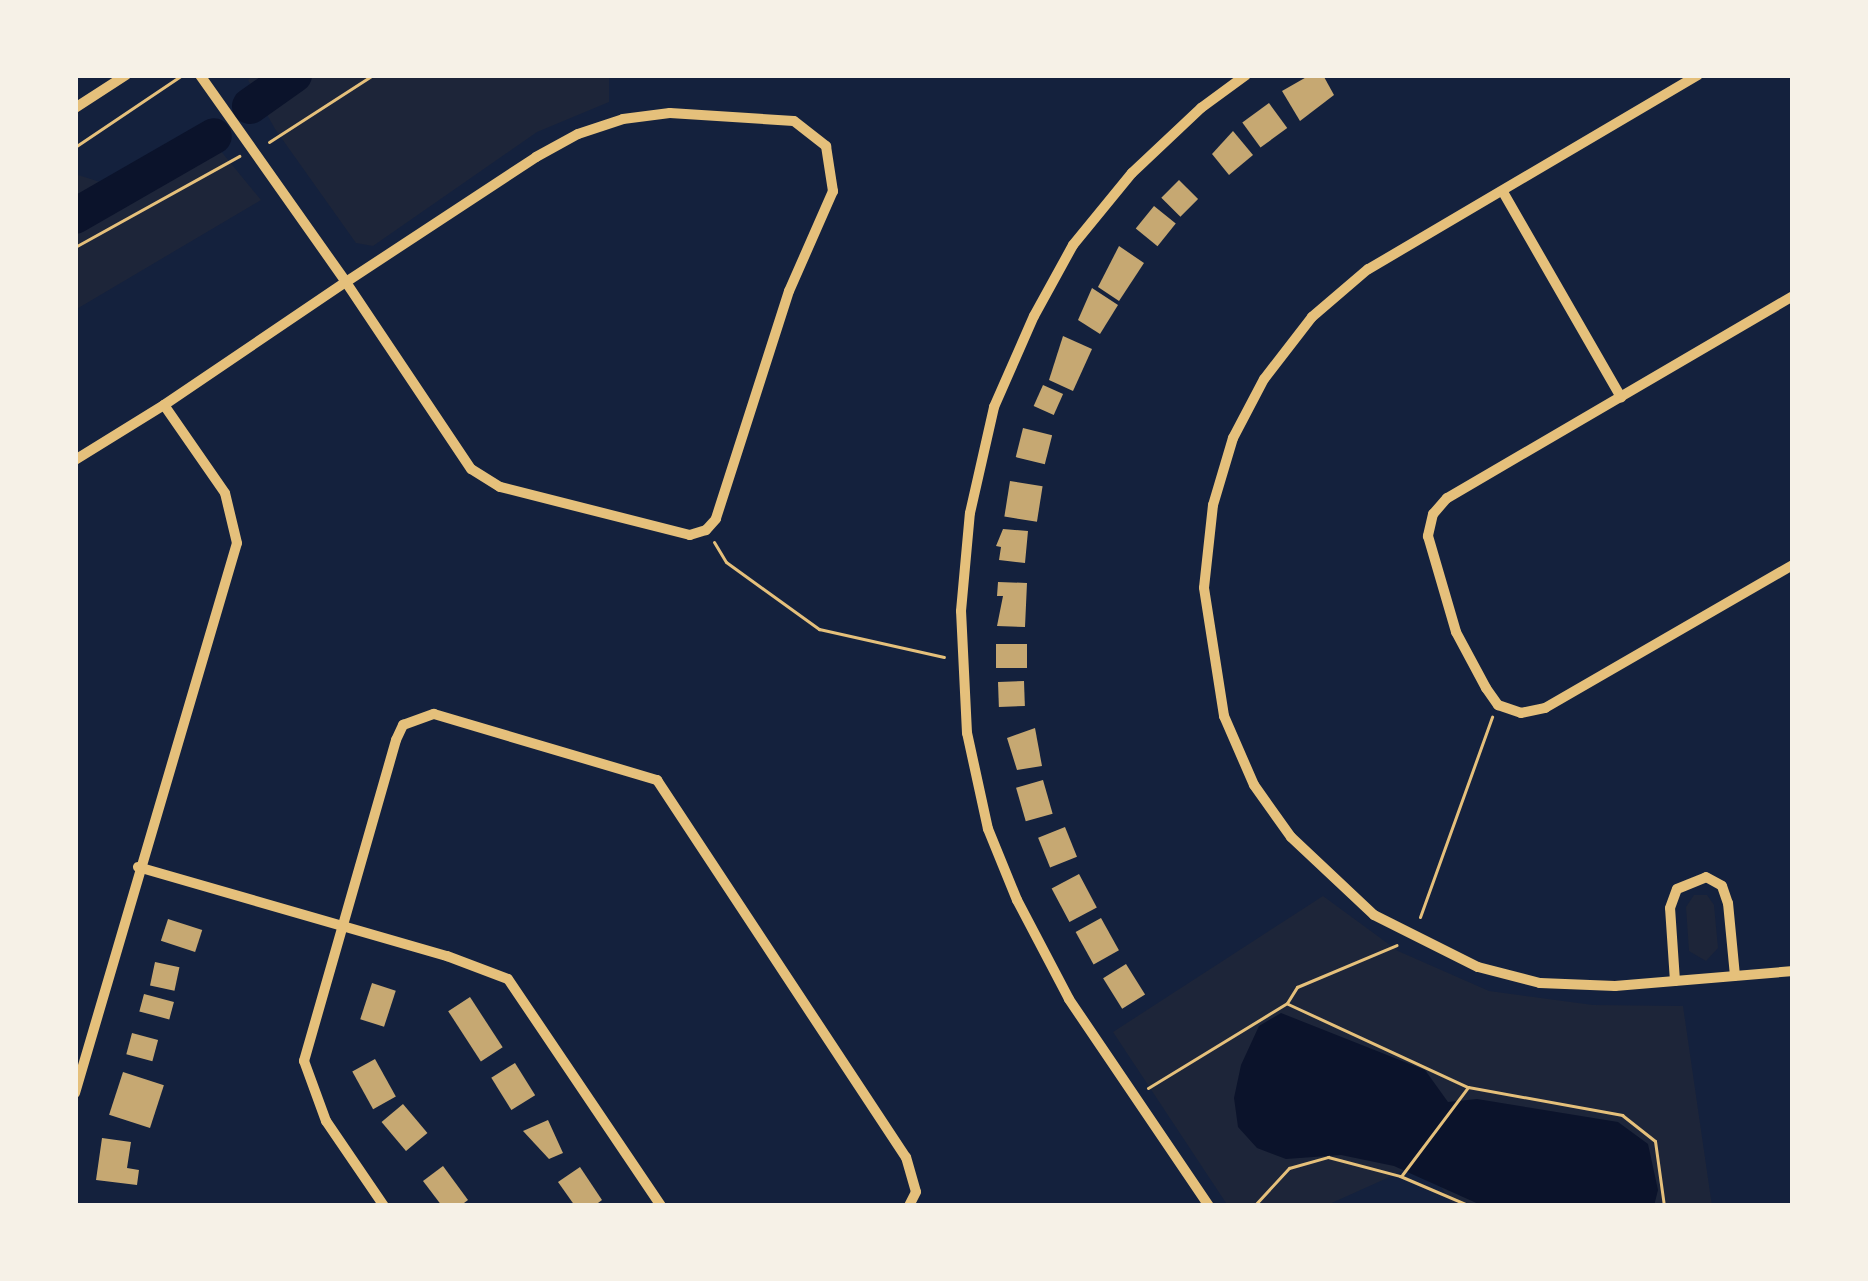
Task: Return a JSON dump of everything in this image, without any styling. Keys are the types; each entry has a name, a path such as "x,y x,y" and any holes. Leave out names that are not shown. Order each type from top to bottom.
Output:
{"street":[{"path":"75,108 126,75"},
{"path":"75,460 164,405 346,282 536,158 578,134 622,119 670,113 794,121 812,130 826,146 833,191 790,290 722,502 706,530 690,535 500,487 471,469 346,282 200,75"},
{"path":"1209,1206 1069,999 1017,900 988,829 968,733 962,661 970,513 994,407 1034,316 1073,245 1132,172 1201,108 1246,75"},
{"path":"1698,75 1368,269 1312,317 1254,398 1233,438 1213,505 1204,588 1210,652 1224,716 1254,785 1291,837 1332,879 1413,938 1478,968 1540,982 1675,981 1793,971"},
{"path":"1503,192 1621,397"},
{"path":"1792,567 1545,708 1522,713 1498,705 1456,632 1435,573 1428,536 1432,514 1447,498 1793,296"},
{"path":"75,1093 237,543 225,493 164,405"},
{"path":"384,1206 326,1121 304,1061 396,740 403,725 419,716 456,718 640,770 671,796 906,1156 916,1192 909,1206"},
{"path":"138,867 508,979 661,1206"},
{"path":"1675,981 1670,908 1677,889 1706,877 1722,886 1728,903 1735,976"}],"path":[{"path":"75,147 182,75"},
{"path":"75,247 251,147 277,139 373,75"},
{"path":"706,530 726,562 819,628 962,661"},
{"path":"1135,1096 1287,1003 1297,987 1413,938 1498,705"},
{"path":"1287,1003 1468,1087 1622,1115 1655,1141 1664,1206"},
{"path":"1400,1176 1468,1087"},
{"path":"1255,1206 1289,1168 1328,1157 1400,1176 1470,1206"}],"shaded area":[{"path":"253,75 609,75 609,102 537,132 373,246 356,243 275,129 248,80"},
{"path":"215,144 261,200 75,310 75,174 122,189"},
{"path":"1694,895 1707,895 1714,905 1718,948 1706,961 1689,951 1686,907"},
{"path":"1323,896 1398,951 1489,991 1593,1005 1683,1006 1712,1206 1453,1206 1425,1161 1325,1206 1228,1206 1113,1032"},
{"path":"1281,1013 1425,1070 1448,1102 1477,1099 1618,1122 1648,1144 1658,1190 1654,1206 1483,1206 1394,1166 1341,1155 1286,1159 1257,1148 1238,1127 1234,1098 1241,1065 1259,1026"}],"building":[{"path":"1310,75 1323,75 1334,95 1300,121 1282,91"},
{"path":"1269,103 1287,128 1261,147 1242,122"},
{"path":"1233,131 1253,155 1229,175 1212,154"},
{"path":"1179,180 1198,199 1180,217 1161,198"},
{"path":"1154,206 1176,224 1158,246 1136,229"},
{"path":"1119,246 1144,263 1119,301 1098,287"},
{"path":"1092,288 1118,305 1100,334 1078,320"},
{"path":"1063,336 1092,349 1073,391 1049,380"},
{"path":"1043,385 1063,394 1054,415 1034,406"},
{"path":"1023,428 1052,435 1045,464 1016,457"},
{"path":"1010,481 1043,486 1037,522 1004,517"},
{"path":"1003,529 1028,531 1025,563 999,560 1001,547 996,546"},
{"path":"998,582 1027,583 1025,627 997,626 1003,596 997,596"},
{"path":"996,644 1027,644 1027,668 996,668"},
{"path":"1024,681 1025,706 999,707 998,682"},
{"path":"1035,728 1042,766 1017,770 1007,738"},
{"path":"1043,780 1053,814 1026,821 1016,788"},
{"path":"1065,827 1077,857 1050,868 1038,838"},
{"path":"1079,874 1097,908 1069,922 1052,889"},
{"path":"1101,918 1119,950 1094,964 1076,932"},
{"path":"168,919 202,930 195,952 161,941"},
{"path":"155,962 179,967 174,991 150,985"},
{"path":"1126,964 1145,995 1122,1009 1103,978"},
{"path":"372,983 396,991 384,1027 360,1019"},
{"path":"144,994 174,1002 169,1019 139,1011"},
{"path":"470,997 503,1047 481,1061 448,1011"},
{"path":"132,1033 158,1040 152,1061 126,1054"},
{"path":"375,1059 396,1097 373,1109 352,1072"},
{"path":"515,1063 535,1095 511,1110 491,1078"},
{"path":"123,1072 164,1085 150,1128 109,1115"},
{"path":"403,1104 427,1133 406,1151 382,1122"},
{"path":"548,1120 563,1153 549,1159 523,1131"},
{"path":"102,1138 131,1142 127,1168 139,1170 137,1185 96,1180"},
{"path":"443,1166 468,1200 460,1206 442,1206 423,1181"},
{"path":"580,1167 602,1200 594,1206 575,1206 558,1182"}],"waterway":[{"path":"250,106 294,75"},
{"path":"75,216 214,136"}]}
